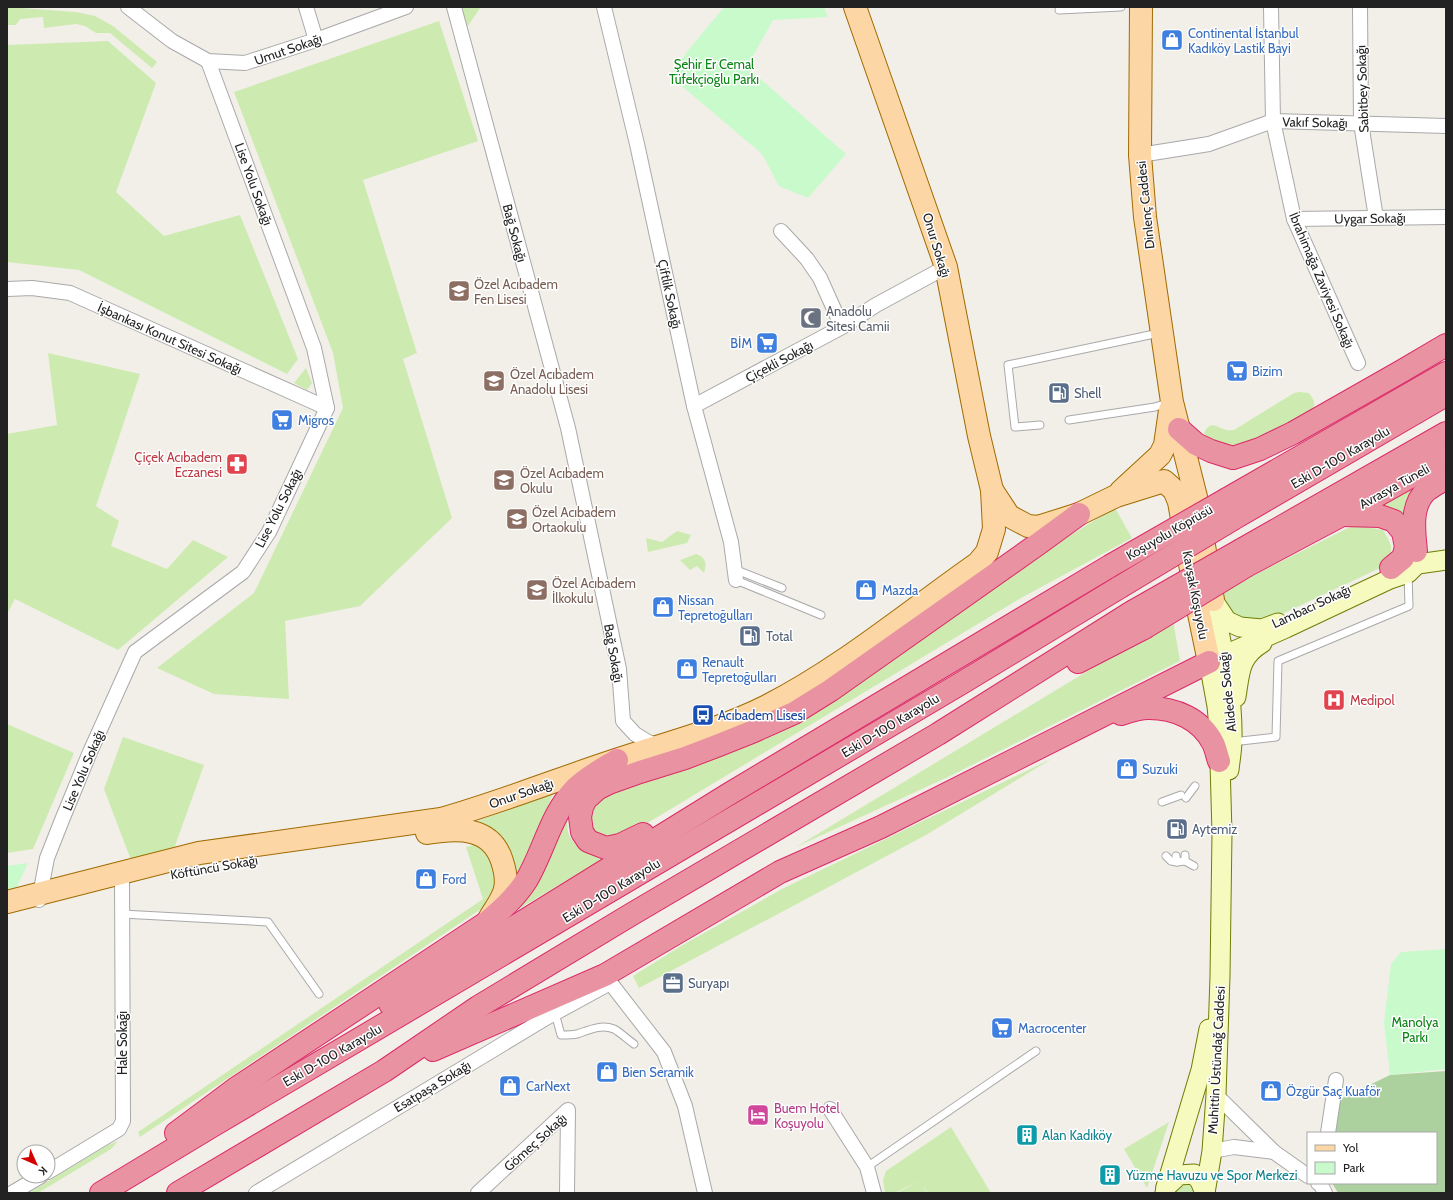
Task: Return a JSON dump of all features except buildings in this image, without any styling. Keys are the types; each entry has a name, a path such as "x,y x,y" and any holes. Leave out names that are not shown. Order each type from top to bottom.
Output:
{"highway":[{"path":"1179,429 1196,444 1211,451 1233,458 1260,449 1293,433 1446,345"},
{"name":"Koşuyolu Köprüsü","path":"729,794 1110,566 1446,373"},
{"name":"Eski D-100 Karayolu","path":"1233,519 1446,395"},
{"path":"178,1193 384,1071 485,1003 632,914 938,734 1138,620 1243,558 1446,433"},
{"name":"Avrasya Tüneli","path":"1243,558 1342,515 1446,457"},
{"path":"1405,568 1417,503 1426,491 1446,478"},
{"path":"729,794 620,845 606,848 588,841 582,832 580,817 582,807 586,799 597,789 609,783 685,758 740,737 794,713 831,690 1079,514"},
{"path":"1342,515 1380,516 1394,521 1403,532 1406,547 1403,558 1405,568"},
{"name":"Koşuyolu Köprüsü","path":"1120,587 1233,519"},
{"name":"Eski D-100 Karayolu","path":"101,1193 960,684 1120,587"},
{"path":"384,1071 608,979 780,872 881,826 1217,658"},
{"path":"1017,758 1078,734 1121,714 1149,708 1174,711 1194,720 1205,731 1214,744 1219,761"},
{"path":"95,1193 235,1089 486,923 506,906 518,893 535,863 550,829 574,789 617,760"},
{"path":"212,1126 368,1018 729,794"}],"main road":[{"name":"Onur Sokağı","path":"425,828 441,819 474,810 617,760 723,726 767,706 821,675 978,563 987,552 994,529 992,490 979,436 946,267 855,7"},
{"name":"Dinlenç Caddesi","path":"1141,7 1140,155 1145,217 1172,402"},
{"name":"Kavşak Koşuyolu","path":"1172,402 1196,497 1213,600"},
{"path":"1116,496 1160,455 1165,445 1168,415 1172,402"},
{"name":"Kavşak Koşuyolu","path":"992,490 1009,516 1028,526 1038,527 1079,514 1116,496 1164,481 1174,490 1179,502 1198,609 1217,658"},
{"path":"425,828 467,830 494,844 501,856 505,871 505,889 486,923"},
{"name":"Köftüncü Sokağı","path":"7,902 40,899 122,880 425,828"},
{"name":"Köftüncü Sokağı","path":"7,914 40,899"}],"street":[{"path":"128,7 152,24"},
{"path":"138,7 152,24"},
{"path":"306,7 316,40"},
{"name":"Umut Sokağı","path":"152,24 172,40 208,61 245,63 316,40 406,7"},
{"name":"Bağ Sokağı","path":"454,7 568,428 619,670 623,721 635,734 648,742 660,746"},
{"name":"Çiftlik Sokağı","path":"604,7 639,151 694,406 730,542 735,574"},
{"name":"İbrahimağa Zaviyesi Sokağı","path":"1271,7 1273,121 1294,220 1358,363"},
{"name":"Sabitbey Sokağı","path":"1360,7 1361,123 1376,218"},
{"name":"Lise Yolu Sokağı","path":"40,899 47,858 90,752 135,652 243,572 269,532 327,408 314,348 208,61"},
{"name":"Vakıf Sokağı","path":"1140,155 1209,144 1273,121 1446,126"},
{"name":"Uygar Sokağı","path":"1294,220 1446,217"},
{"path":"781,231 807,259 820,278 842,327"},
{"name":"Çiçekli Sokağı","path":"694,406 842,327 876,305 946,267"},
{"name":"İşbankası Konut Sitesi Sokağı","path":"7,289 32,288 70,293 327,408"},
{"name":"Lambacı Sokağı","path":"1213,600 1227,621 1240,627 1262,629 1405,568 1446,560"},
{"name":"Lambacı Sokağı","path":"1286,628 1390,579 1405,568"},
{"name":"Alidede Sokağı","path":"1213,600 1217,658 1217,714 1222,833 1220,976"},
{"path":"1217,658 1286,628"},
{"path":"1232,718 1240,671 1248,654 1259,645 1286,628"},
{"name":"Alidede Sokağı","path":"1217,658 1232,718 1232,742 1222,833"},
{"name":"Hale Sokağı","path":"56,1167 119,1129 122,1121 122,880"},
{"name":"Muhittin Üstündağ Caddesi","path":"1205,1193 1212,1151 1216,1095 1220,976"},
{"name":"Muhittin Üstündağ Caddesi","path":"1165,1190 1201,1070 1220,976"},
{"path":"608,979 664,1052 685,1106 705,1193"},
{"name":"Esatpaşa Sokağı","path":"256,1193 555,1013 608,979"},
{"path":"1328,1132 1336,1080"},
{"path":"1216,1095 1274,1152 1307,1175"},
{"path":"830,1109 867,1167 874,1193"},
{"name":"Gömeç Sokağı","path":"478,1193 568,1110 567,1193"},
{"path":"1212,1151 1234,1147 1274,1152"},
{"name":"Muhittin Üstündağ Caddesi","path":"1165,1190 1179,1175 1194,1174 1200,1181 1205,1193"},
{"path":"12,1193 27,1184"}],"lane":[{"path":"1059,10 1121,7"},
{"path":"1040,425 1015,427 1008,365 1162,332"},
{"path":"1068,420 1154,407 1172,402"},
{"path":"1232,742 1276,737 1278,661 1409,606 1405,568"},
{"path":"735,574 782,588"},
{"path":"735,574 821,615"},
{"path":"1162,802 1181,797 1195,786"},
{"path":"1166,856 1171,861 1185,858 1194,866"},
{"path":"122,914 268,922 319,994"},
{"path":"555,1013 562,1035 575,1034 595,1027 612,1028 634,1044"},
{"path":"867,1167 1036,1051"}],"green space":[{"path":"7,7 76,12 95,16 113,26 157,62 152,68 110,33 96,33 85,26 76,24 44,28 43,17 20,19 16,25 7,25"},
{"path":"458,7 481,7 465,30"},
{"name":"Şehir Er Cemal Tüfekçioğlu Parkı","path":"724,7 824,7 828,17 773,20 747,67 846,154 808,198 779,186 762,154 670,76 690,48"},
{"path":"439,21 478,141 363,180 417,353 403,359 452,518 360,606 285,621 289,699 214,694 157,668 254,593 343,408 333,353 234,92"},
{"path":"108,41 156,83 116,192 164,236 240,215 298,359 287,374 79,270 7,262 7,45"},
{"path":"48,353 140,374 96,506 119,521 111,546 167,569 193,540 228,557 118,650 15,599 7,614 7,434 57,425"},
{"path":"306,368 312,383 307,390 294,383"},
{"path":"1294,393 1309,393 1314,401 1314,406 1310,412 1301,419 1274,433 1246,444 1235,447 1227,447 1214,442 1204,433 1209,426 1212,425 1228,430 1234,430"},
{"path":"1417,487 1406,499 1406,522 1380,506"},
{"path":"1115,508 1132,538 1021,598 621,839 599,835 592,828 590,808 598,798 895,656 1056,544"},
{"path":"1354,525 1383,530 1391,546 1391,550 1388,558 1380,568 1265,622 1237,617 1219,595 1266,569"},
{"path":"677,531 691,535 687,543 648,552 646,538 662,542"},
{"path":"696,554 702,557 705,561 704,573 697,566 690,570 680,560"},
{"path":"1173,620 1180,661 950,776 796,847 1144,637"},
{"path":"7,724 74,753 33,849 7,853"},
{"path":"123,737 204,765 171,857 134,868 104,789"},
{"path":"1053,758 926,835 639,988 633,976 681,946 782,889"},
{"path":"553,794 514,885 469,824"},
{"path":"571,802 567,822 571,839 582,849 601,860 510,914"},
{"path":"475,842 487,853 493,865 495,877 495,889 484,907 140,1137 138,1132 483,899 466,847 471,846"},
{"path":"28,863 14,893 7,895 7,866"},
{"name":"Manolya Parkı","path":"1446,949 1446,1069 1390,1075 1384,1023 1391,964 1401,952"},
{"path":"1446,1071 1446,1193 1338,1193 1333,1184 1437,1184 1437,1132 1323,1132 1324,1107 1390,1075"},
{"path":"1169,1122 1147,1188 1124,1149"},
{"path":"951,1127 991,1193 928,1193 923,1186 927,1193 897,1193 918,1181 895,1193 885,1193 883,1180 886,1171"},
{"path":"118,1141 111,1149 56,1182 56,1177 108,1145"},
{"path":"1184,1180 1193,1185 1193,1193 1171,1193"},
{"path":"44,1184 53,1184 38,1193 29,1193"}],"place":[{"name":"Continental İstanbul Kadıköy Lastik Bayi","path":"1172,40"},
{"name":"Özel Acıbadem Fen Lisesi","path":"459,291"},
{"name":"Anadolu Sitesi Camii","path":"811,318"},
{"name":"BİM","path":"767,343"},
{"name":"Bizim","path":"1237,371"},
{"name":"Özel Acıbadem Anadolu Lisesi","path":"494,381"},
{"name":"Shell","path":"1059,393"},
{"name":"Migros","path":"282,420"},
{"name":"Çiçek Acıbadem Eczanesi","path":"237,464"},
{"name":"Özel Acıbadem Okulu","path":"504,480"},
{"name":"Özel Acıbadem Ortaokulu","path":"517,519"},
{"name":"Özel Acıbadem İlkokulu","path":"537,590"},
{"name":"Mazda","path":"866,590"},
{"name":"Nissan Tepretoğulları","path":"663,607"},
{"name":"Total","path":"750,636"},
{"name":"Renault Tepretoğulları","path":"687,669"},
{"name":"Medipol","path":"1334,700"},
{"name":"Acıbadem Lisesi","path":"703,715"},
{"name":"Suzuki","path":"1127,769"},
{"name":"Aytemiz","path":"1177,829"},
{"name":"Ford","path":"426,879"},
{"name":"Suryapı","path":"673,983"},
{"name":"Macrocenter","path":"1002,1028"},
{"name":"Bien Seramik","path":"607,1072"},
{"name":"CarNext","path":"510,1086"},
{"name":"Özgür Saç Kuaför","path":"1271,1091"},
{"name":"Buem Hotel Koşuyolu","path":"758,1115"},
{"name":"Alan Kadıköy","path":"1027,1135"},
{"name":"Yüzme Havuzu ve Spor Merkezi","path":"1110,1175"}]}
